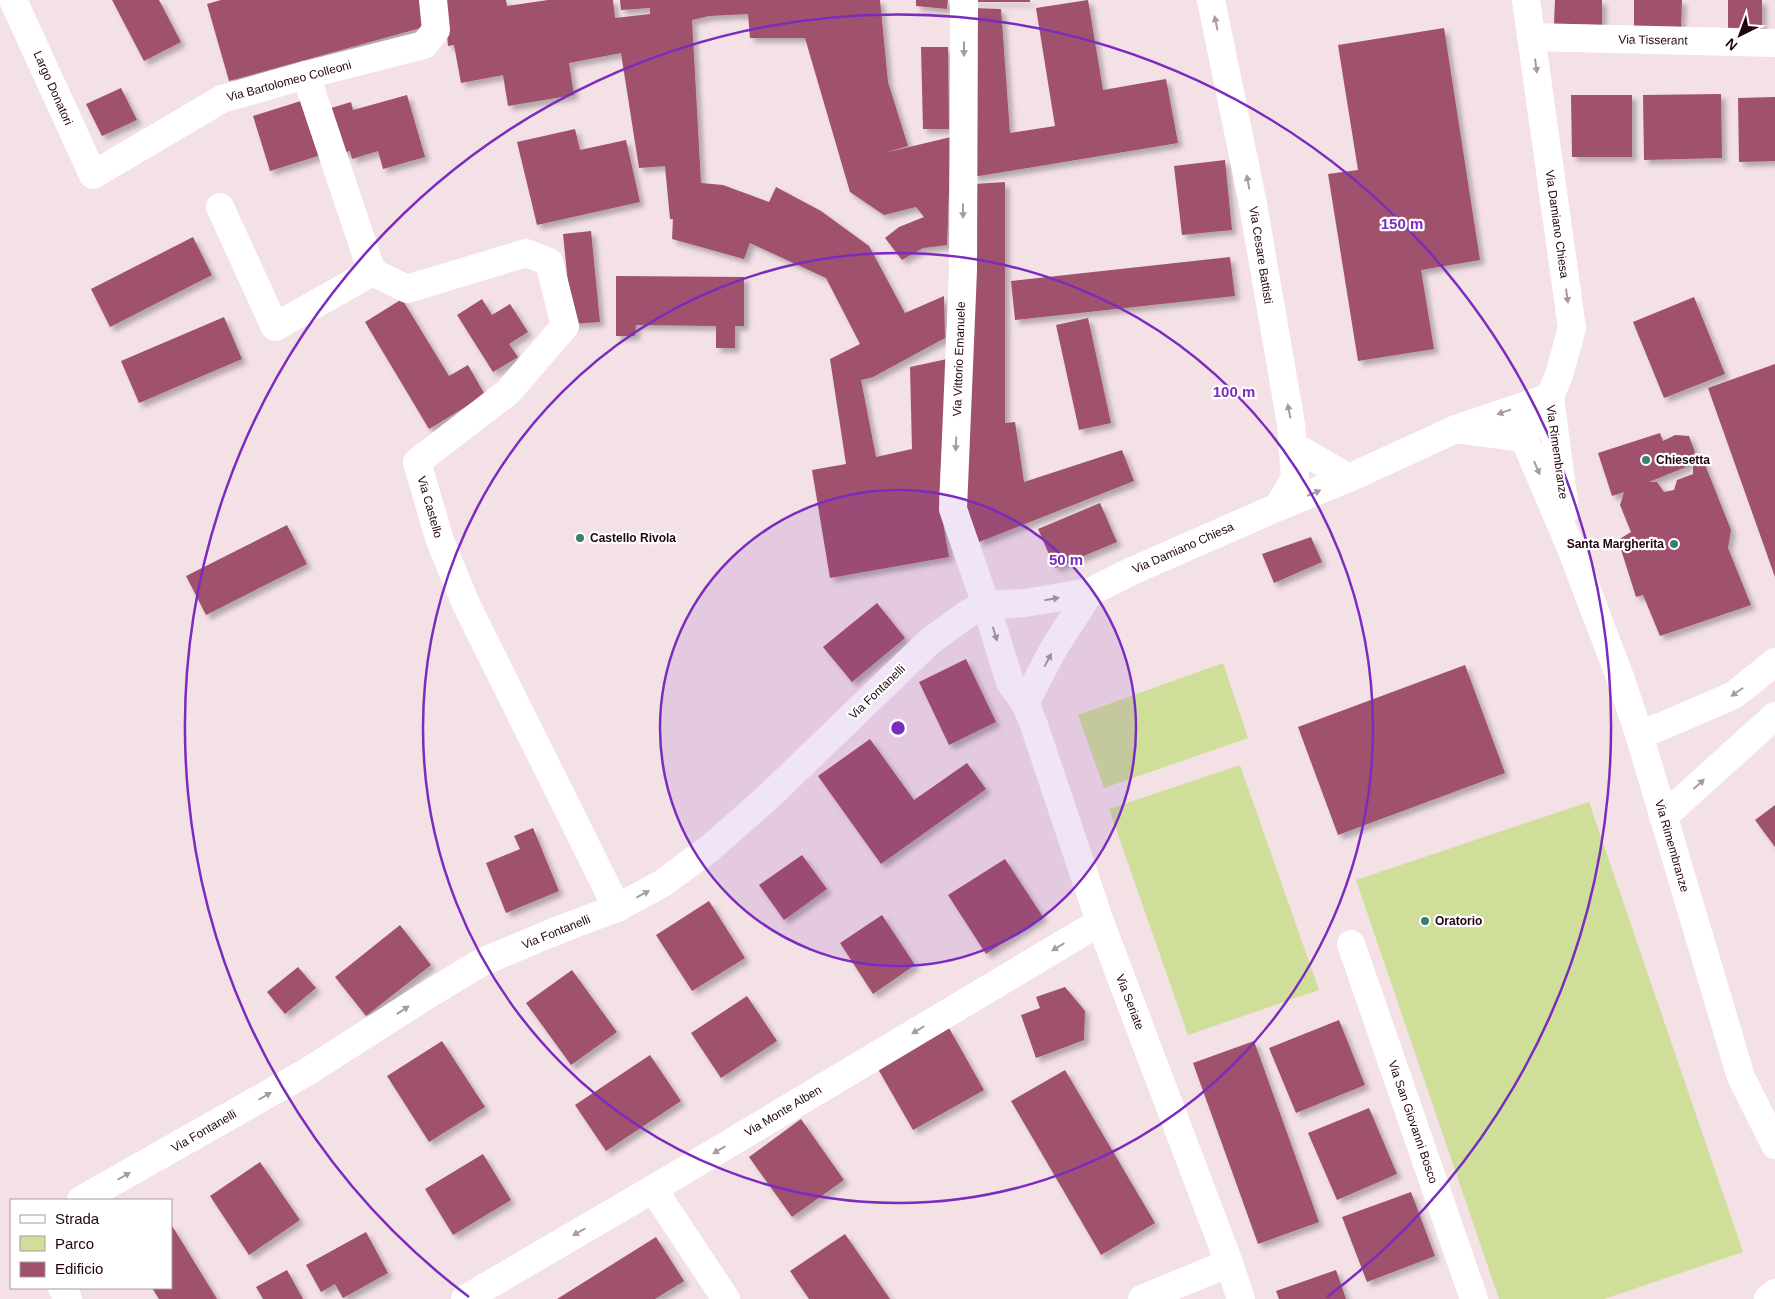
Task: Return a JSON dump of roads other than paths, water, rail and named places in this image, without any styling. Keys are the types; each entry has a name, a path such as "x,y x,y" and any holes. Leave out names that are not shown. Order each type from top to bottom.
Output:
{"street":[{"name":"Largo Donatori","path":"13,0 93,175"},
{"name":"Via Bartolomeo Colleoni","path":"93,175 222,99 424,45 436,30 434,0"},
{"name":"Via Vittorio Emanuele","path":"964,0 963,270 953,510 1010,682 1025,703"},
{"name":"Via Cesare Battisti","path":"1211,0 1252,199 1291,424 1295,478 1278,507"},
{"name":"Via Damiano Chiesa","path":"1524,438 1550,397 1572,328 1526,0"},
{"name":"Via Tisserant","path":"1532,37 1775,43"},
{"path":"220,207 275,327 372,272 306,75"},
{"name":"Via Castello","path":"372,272 407,289 526,253 549,262 565,326 508,392 417,462 440,541 466,604 617,908"},
{"name":"Via Rimembranze","path":"1349,478 1456,429 1550,397 1570,546"},
{"path":"1456,429 1524,438"},
{"name":"Via Rimembranze","path":"1524,438 1570,546 1620,677 1639,734 1740,1077 1775,1145"},
{"path":"1292,445 1349,478"},
{"name":"Via Damiano Chiesa","path":"1090,592 1132,570 1349,478"},
{"path":"986,605 1025,603 1090,592"},
{"path":"1025,703 1054,648 1090,592"},
{"name":"Via Fontanelli","path":"83,1199 307,1072 482,962 561,928 617,908 663,883 710,848 766,800 929,642 967,614 986,605"},
{"path":"1639,734 1734,694 1775,662"},
{"name":"Via Seriate","path":"1025,703 1100,922 1241,1299"},
{"path":"1663,817 1775,716"},
{"name":"Via Monte Alben","path":"465,1299 1100,922"},
{"name":"Via San Giovanni Bosco","path":"1351,944 1474,1299"},
{"path":"653,1189 724,1295"},
{"path":"1142,1299 1229,1263"},
{"path":"1768,1299 1775,1293"}],"place":[{"name":"Chiesetta","path":"1646,460"},
{"name":"Castello Rivola","path":"580,538"},
{"name":"Santa Margherita","path":"1674,544"},
{"name":"Oratorio","path":"1425,921"}]}
